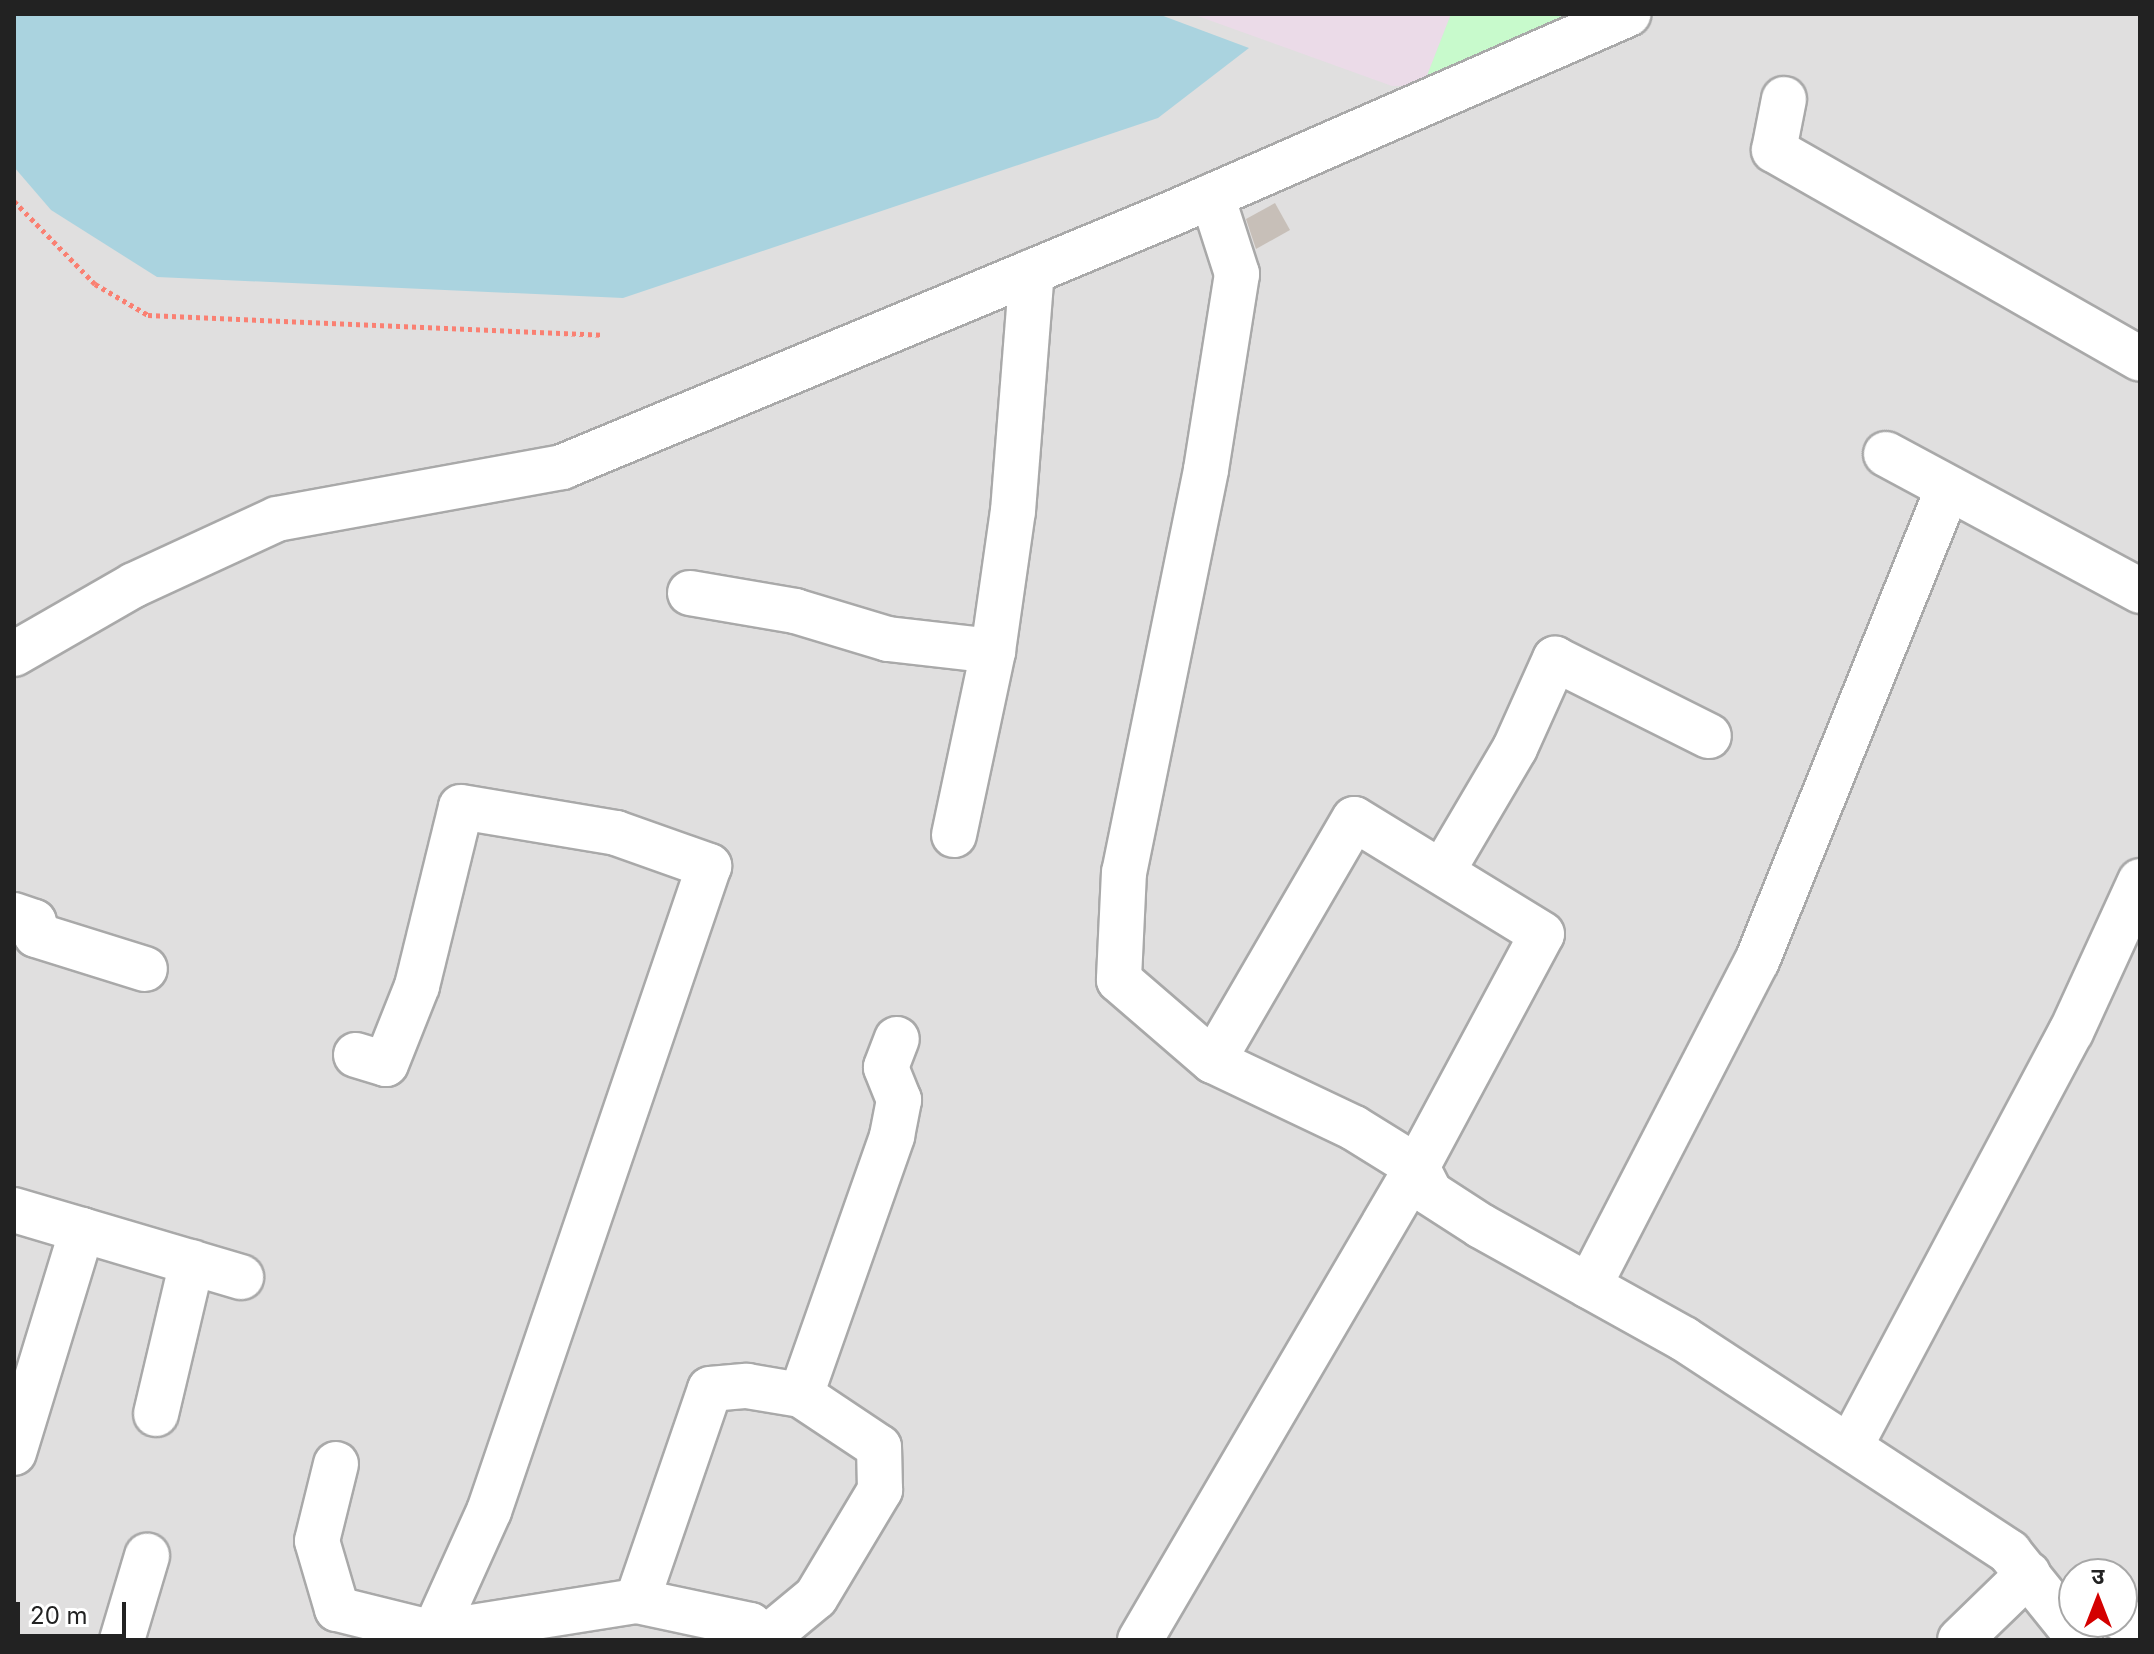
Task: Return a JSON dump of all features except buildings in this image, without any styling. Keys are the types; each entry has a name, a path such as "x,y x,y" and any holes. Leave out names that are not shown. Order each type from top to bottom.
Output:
{"street":[{"path":"14,654 134,585 277,519 562,467 1212,196 1628,14"},
{"path":"1784,99 1774,150 2140,359"},
{"path":"1212,196 1237,274 1204,484 1124,872 1119,980 1213,1061 1354,1128 1417,1167 1430,1193 1851,1445 2009,1552 2046,1584 2080,1640"},
{"path":"954,835 993,651 1022,433 1032,272"},
{"path":"1886,454 2140,591"},
{"path":"1589,1286 1757,961 1948,488"},
{"path":"690,593 795,611 888,639 993,651"},
{"path":"1442,872 1515,748 1555,659 1709,736"},
{"path":"356,1055 386,1064 417,986 461,807 616,833 709,866 489,1511 433,1637"},
{"path":"1140,1640 1417,1167 1542,934 1354,819 1213,1061"},
{"path":"1851,1445 2071,1032 2127,944 2140,881"},
{"path":"14,915 34,922 36,935 145,969"},
{"path":"801,1395 892,1136 899,1100 886,1067 897,1039"},
{"path":"14,1210 241,1277"},
{"path":"14,1453 82,1230"},
{"path":"156,1414 192,1262"},
{"path":"637,1601 710,1389 747,1386 801,1395 879,1447 880,1490 816,1597 764,1640"},
{"path":"336,1464 317,1541 337,1609 433,1637 637,1601 750,1625 756,1640"},
{"path":"122,1640 147,1556"},
{"path":"1960,1640 2046,1584"}],"path":[{"path":"14,201 95,284 148,315 602,335"}],"shaded area":[{"path":"14,14 2140,14 2140,1640 14,1640"},
{"path":"1192,14 1451,14 1423,86 1392,86"}],"green space":[{"path":"1451,14 1578,14 1423,86"}],"water":[{"path":"14,14 1158,14 1249,48 1158,118 623,298 157,277 51,210 14,167"}]}
